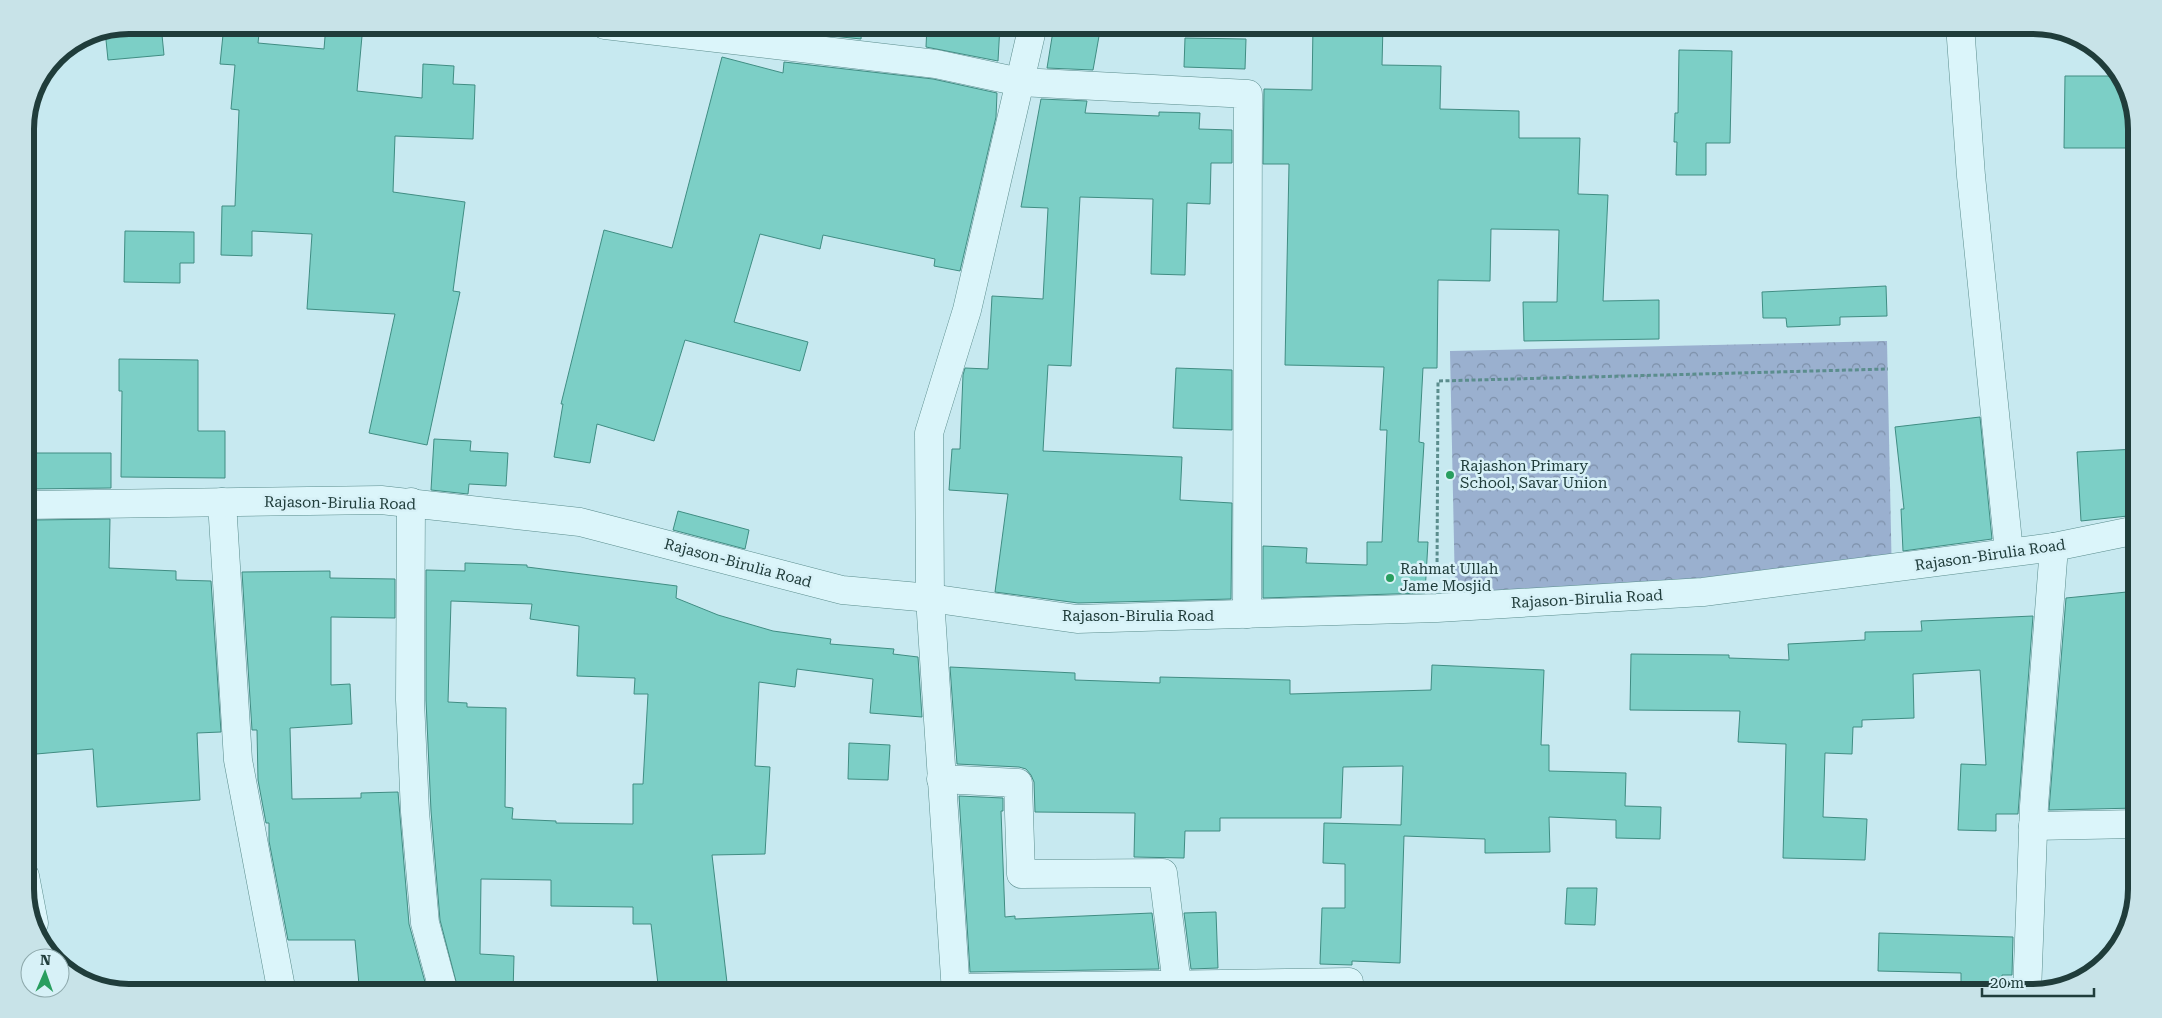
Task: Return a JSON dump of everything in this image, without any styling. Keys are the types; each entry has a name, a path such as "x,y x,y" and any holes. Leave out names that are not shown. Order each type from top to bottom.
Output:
{"street":[{"path":"681,34 936,64 1020,82 1248,94 1247,614"},
{"path":"956,984 930,598 929,433 967,310 1031,34"},
{"path":"1961,34 1971,176 2010,552"},
{"name":"Rajason-Birulia Road","path":"34,505 382,500 411,502 580,522 842,590 930,598 1077,619 1437,608 1704,592 2054,547 2128,532"},
{"path":"222,502 238,760 280,984"},
{"path":"411,502 410,700 415,812 425,922 442,984"},
{"path":"2026,984 2033,826 2054,547"},
{"path":"941,779 1018,783 1021,874 1163,873 1177,984"},
{"path":"2033,826 2128,824"},
{"path":"1234,984 1349,982 1349,984"}],"path":[{"path":"1437,608 1438,381 1888,370"}],"green space":[{"path":"1887,341 1892,581 1455,591 1450,351"}],"building":[{"path":"123,34 162,34 164,55 108,60 106,37"},
{"path":"223,34 259,34 258,43 324,49 325,34 362,34 357,91 422,98 423,64 454,66 453,84 475,85 473,139 395,136 393,192 465,202 453,291 460,292 427,445 369,433 395,314 307,309 312,234 252,231 252,256 221,255 222,206 235,206 239,110 231,109 235,65 220,64"},
{"path":"814,34 861,34 861,39"},
{"path":"927,34 1000,34 998,61 926,47"},
{"path":"1053,34 1099,34 1093,70 1047,68"},
{"path":"1313,34 1383,34 1382,65 1441,66 1440,109 1519,111 1519,138 1580,138 1578,194 1608,195 1603,301 1659,300 1659,339 1524,341 1523,302 1557,302 1559,230 1491,229 1490,281 1438,280 1437,368 1423,368 1419,442 1424,443 1418,542 1428,542 1425,593 1263,598 1263,546 1307,548 1306,563 1367,565 1367,542 1382,542 1387,430 1380,430 1384,367 1285,365 1289,164 1263,164 1264,89 1312,90"},
{"path":"1185,38 1246,39 1245,69 1184,67"},
{"path":"1679,50 1732,51 1730,143 1706,143 1706,175 1676,175 1677,142 1674,142 1675,113 1678,113"},
{"path":"722,57 783,73 784,62 933,79 997,93 996,117 960,271 934,266 935,259 823,235 820,249 760,234 734,322 808,342 800,371 685,340 654,441 597,424 590,463 554,457 563,404 561,404 604,230 672,248"},
{"path":"2065,76 2112,76 2123,98 2126,110 2128,148 2064,148"},
{"path":"1041,99 1087,101 1085,113 1159,116 1159,112 1200,113 1199,129 1232,130 1232,163 1211,163 1210,204 1187,203 1185,275 1151,274 1153,199 1080,197 1071,366 1048,365 1043,451 1182,457 1180,500 1232,503 1231,599 1078,603 995,592 1008,494 949,490 952,449 960,449 963,375 965,368 988,369 992,296 1043,299 1048,208 1021,207"},
{"path":"125,231 194,232 194,263 180,263 180,283 124,282"},
{"path":"1886,286 1887,316 1840,317 1840,325 1787,327 1786,318 1763,318 1762,292"},
{"path":"119,359 198,360 198,431 225,431 225,478 121,477 122,391 119,391"},
{"path":"1176,368 1232,370 1232,430 1173,428"},
{"path":"1980,417 1992,539 1903,551 1901,509 1904,509 1895,427"},
{"path":"434,439 471,441 470,451 508,453 506,486 469,484 468,494 431,490"},
{"path":"2128,449 2128,516 2081,521 2077,452"},
{"path":"34,453 111,453 111,488 34,489"},
{"path":"678,511 749,530 745,549 673,530"},
{"path":"110,519 109,568 176,571 176,580 211,581 221,732 197,733 200,800 97,807 93,749 34,754 34,520"},
{"path":"465,563 527,565 527,567 677,586 676,598 718,615 773,631 831,639 830,644 894,649 893,654 918,657 922,717 870,713 873,679 797,669 795,687 759,682 755,766 770,767 765,854 712,855 727,984 658,984 651,924 633,924 633,907 551,906 551,880 481,879 480,954 514,956 513,984 457,984 440,920 431,811 426,700 426,570 465,571","holes":["451,601 532,604 530,619 579,626 577,676 635,678 634,694 648,694 643,784 633,784 633,824 556,823 556,821 512,819 513,808 505,807 506,708 467,707 467,703 448,702"]},
{"path":"330,571 330,578 395,579 395,618 331,617 331,685 350,684 352,724 290,728 292,799 361,798 361,793 398,792 409,924 426,984 359,984 355,940 288,940 269,841 269,823 266,823 258,780 257,730 252,730 242,572"},
{"path":"2128,592 2128,808 2049,810 2066,598"},
{"path":"2033,616 2018,814 1996,814 1996,831 1958,830 1961,764 1986,765 1980,670 1913,674 1914,718 1862,720 1862,727 1853,727 1852,754 1825,753 1823,817 1867,819 1865,860 1783,858 1786,744 1738,742 1740,711 1630,710 1631,654 1729,655 1729,658 1789,660 1788,644 1865,640 1865,632 1922,631 1921,621"},
{"path":"1432,665 1544,670 1541,745 1549,745 1549,771 1626,773 1625,806 1661,807 1660,839 1616,838 1616,820 1549,817 1550,852 1485,853 1485,839 1404,836 1400,963 1352,961 1352,965 1320,964 1322,908 1345,908 1345,864 1323,863 1324,823 1401,825 1403,766 1343,767 1341,818 1220,818 1220,831 1185,831 1184,858 1134,857 1135,813 1035,812 1034,782 1026,769 957,764 950,667 1075,673 1075,680 1160,683 1160,677 1290,680 1290,694 1431,690"},
{"path":"849,743 890,745 888,780 848,779"},
{"path":"959,796 1003,798 1003,811 1001,811 1005,917 1015,916 1015,919 1152,913 1159,969 970,972"},
{"path":"1567,888 1597,888 1595,925 1565,924"},
{"path":"1216,912 1218,968 1191,969 1184,913"},
{"path":"1879,933 2013,937 2012,975 2002,975 2002,984 1961,984 1961,973 1878,971"}],"place":[{"name":"Rajashon Primary School, Savar Union","path":"1450,475"},
{"name":"Rahmat Ullah Jame Mosjid","path":"1390,578"}]}
